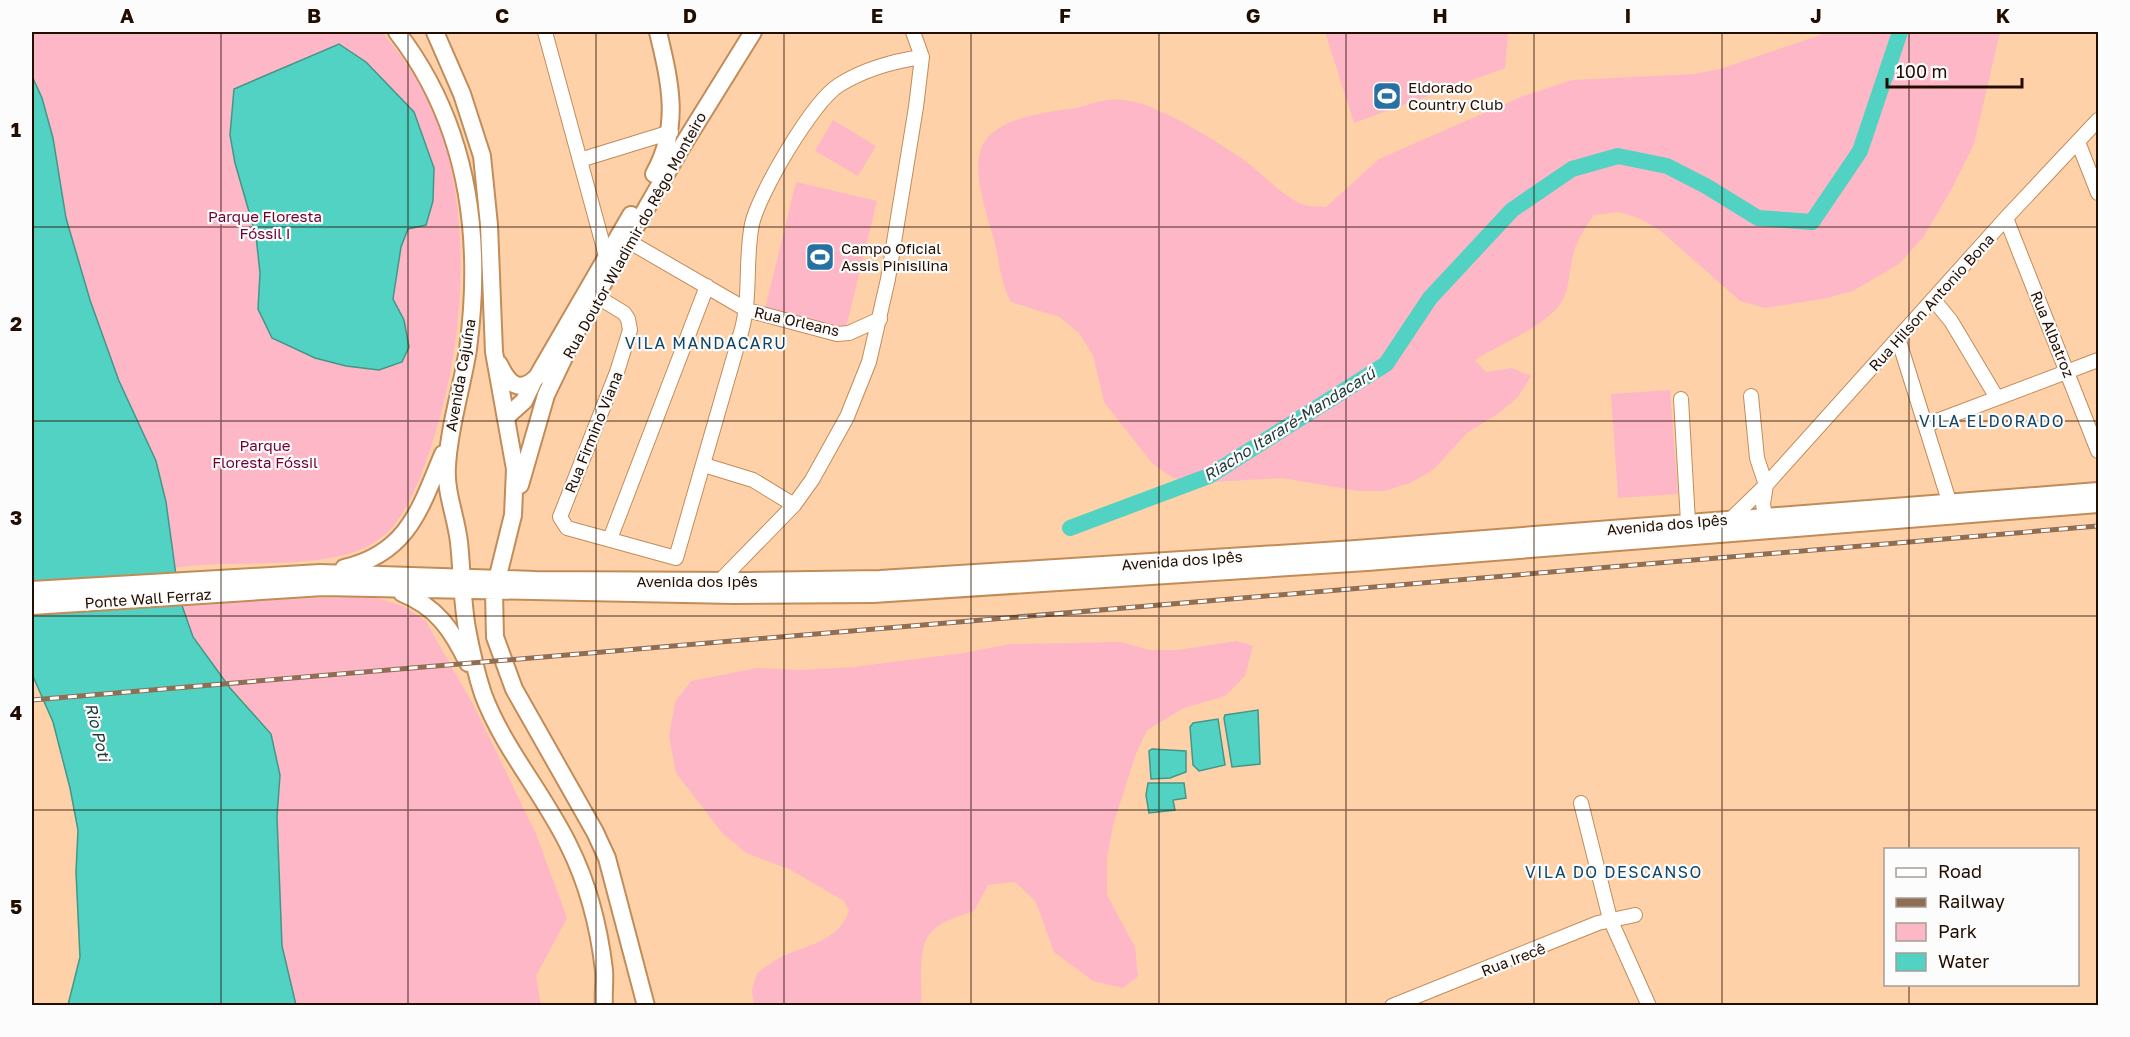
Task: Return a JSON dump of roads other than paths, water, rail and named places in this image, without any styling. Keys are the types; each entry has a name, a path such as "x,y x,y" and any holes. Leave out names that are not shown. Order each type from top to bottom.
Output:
{"main road":[{"name":"Avenida Cajuína","path":"397,32 430,79 445,113 458,147 469,207 472,270 471,323 462,385 448,442 446,481 459,540 461,583 472,653 483,694"},
{"name":"Avenida Cajuína","path":"435,32 462,94 482,156 489,225 494,352 515,469 513,515 496,584 494,631 507,675 603,849 616,886 633,964"},
{"path":"506,417 524,401 534,380 590,300 606,256 663,159 671,132 672,99 658,32"},
{"name":"Rua Doutor Wladimir do Rêgo Monteiro","path":"513,515 546,395 590,300 628,241 681,148 753,32"},
{"path":"494,352 510,383 521,387 534,380"},
{"path":"320,573 369,561 399,540 422,505 448,442"},
{"name":"Avenida dos Ipês","path":"1766,524 1949,501 2098,490"},
{"name":"Avenida dos Ipês","path":"496,584 535,580 720,581 1094,574 1732,526 2098,504"},
{"name":"Avenida dos Ipês","path":"1355,556 1688,522 1732,526"},
{"name":"Avenida dos Ipês","path":"264,582 320,573 461,583 826,595 1064,575"},
{"name":"Avenida dos Ipês","path":"264,582 390,588 461,583"},
{"name":"Ponte Wall Ferraz","path":"32,590 264,582"},
{"name":"Ponte Wall Ferraz","path":"32,606 264,582"},
{"path":"390,588 418,599 446,623 578,865 598,932 604,974 612,1005"},
{"path":"633,964 637,1005"},
{"path":"633,964 646,1005"},
{"path":"604,974 604,1005"}],"street":[{"path":"545,32 606,256"},
{"path":"720,581 794,505 847,417 869,362 880,319 907,171 922,57 914,32"},
{"path":"706,286 610,539 676,558 747,310 748,259 756,212 769,182 820,102 839,85 856,76 922,57"},
{"name":"Rua Hilson Antonio Bona","path":"1732,526 1933,299 2098,120"},
{"path":"580,160 671,132"},
{"path":"2078,142 2098,193"},
{"name":"Rua Albatroz","path":"2007,218 2098,451"},
{"name":"Rua Orleans","path":"628,241 747,310 837,334 849,333 880,319"},
{"path":"1933,299 1951,321 1997,398"},
{"name":"Rua Firmino Viana","path":"590,300 624,313 630,330 617,372 560,513 561,521 567,528 610,539"},
{"path":"1898,338 1949,501"},
{"path":"1926,425 2098,360"},
{"path":"1751,396 1757,458 1766,485 1763,504 1766,524"},
{"path":"1681,399 1688,522"},
{"path":"704,465 753,480 794,505"},
{"path":"1581,803 1610,919 1649,1005"},
{"name":"Rua Irecê","path":"1392,1005 1610,919 1635,915"}],"water":[{"path":"339,44 366,62 414,112 434,168 433,201 426,225 408,229 401,247 393,299 404,320 409,347 402,362 379,370 346,366 315,358 272,338 258,309 260,273 256,236 235,163 230,135 234,89"},
{"name":"Rio Poti","path":"32,76 42,98 53,138 66,218 90,300 119,381 156,461 166,502 179,597 193,637 230,688 271,734 280,775 277,817 282,946 296,1005 68,1005 80,957 76,872 78,830 53,722 32,674"},
{"path":"1258,710 1260,764 1232,767 1225,715"},
{"path":"1218,719 1225,765 1199,771 1193,765 1190,727 1193,723"},
{"path":"1152,749 1186,751 1186,772 1170,778 1151,779 1149,751"},
{"path":"1148,783 1184,783 1186,798 1173,800 1175,810 1149,813 1146,795"}],"waterway":[{"name":"Riacho Itararé-Mandacarú","path":"1070,528 1209,476 1386,364 1430,298 1512,210 1572,169 1618,156 1667,166 1706,186 1758,218 1812,222 1860,151 1900,32"}],"railway":[{"path":"32,700 2098,526"}],"place":[{"name":"Eldorado Country Club","path":"1387,96"},
{"name":"Campo Oficial Assis Pinisilina","path":"820,257"}],"district":[{"name":"VILA MANDACARU","path":"706,343"},
{"name":"VILA ELDORADO","path":"1992,421"},
{"name":"VILA DO DESCANSO","path":"1614,872"}],"park label":[{"name":"Parque Floresta Fóssil I","path":"265,224"},
{"name":"Parque Floresta Fóssil","path":"265,454"}]}
